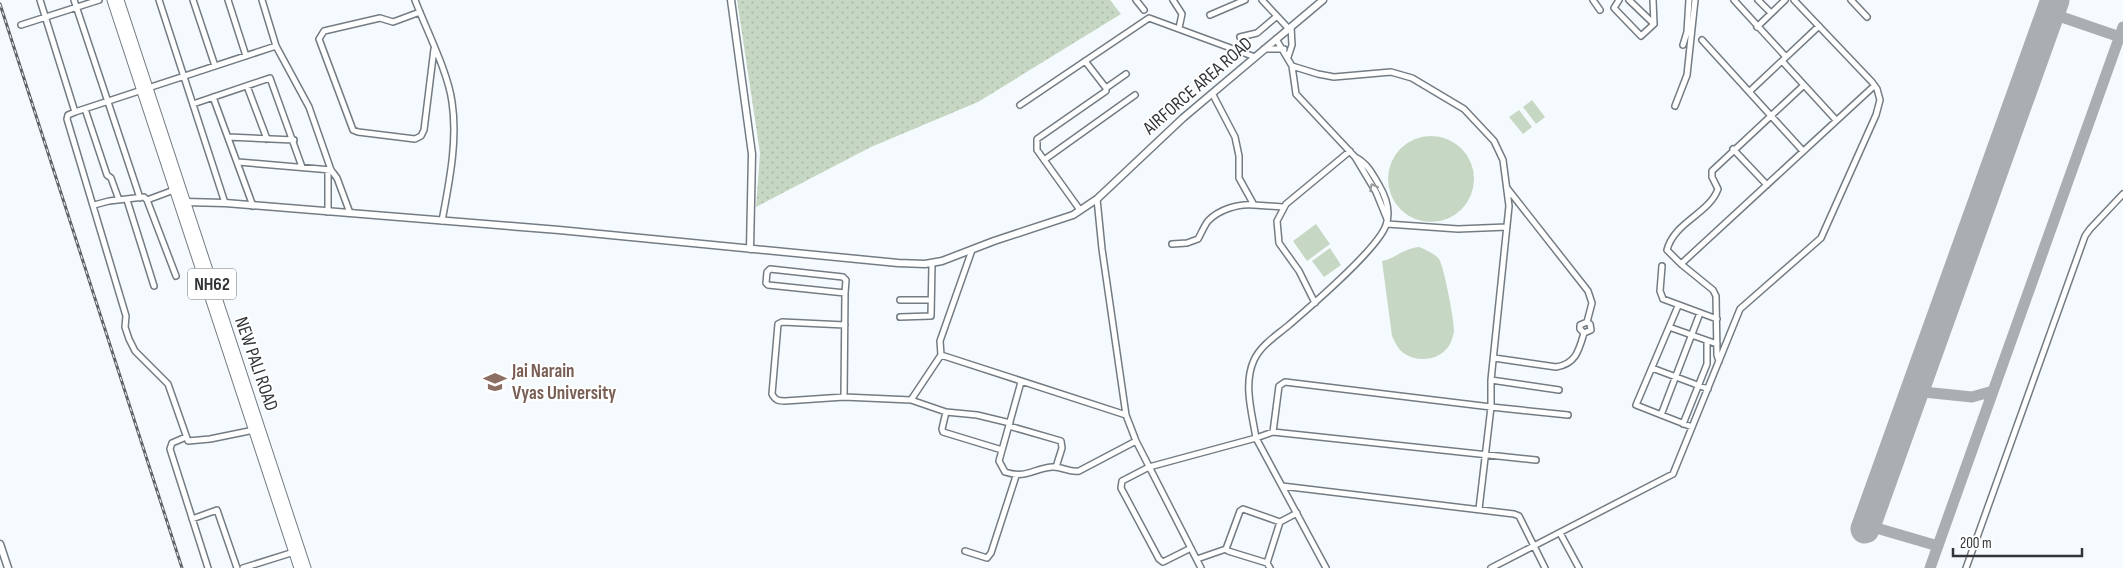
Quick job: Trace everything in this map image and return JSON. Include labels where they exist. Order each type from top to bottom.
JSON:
[{"type":"highway","name":"NEW PALI ROAD","points":[[112,0],[185,202],[306,568]]},
{"type":"highway","name":"NEW PALI ROAD","points":[[119,0],[174,190],[299,568]]},
{"type":"street","points":[[40,0],[75,112]]},
{"type":"street","points":[[74,0],[140,198]]},
{"type":"street","points":[[22,25],[98,0]]},
{"type":"street","points":[[159,0],[225,203]]},
{"type":"street","points":[[193,0],[215,66]]},
{"type":"street","points":[[228,0],[246,56]]},
{"type":"street","points":[[262,0],[276,46],[309,107],[329,170],[328,212]]},
{"type":"street","points":[[415,0],[449,90],[454,123],[449,183],[442,221]]},
{"type":"street","points":[[732,0],[752,154],[750,249]]},
{"type":"street","points":[[1136,0],[1144,10]]},
{"type":"street","points":[[1173,0],[1182,14],[1179,28]]},
{"type":"street","points":[[1210,15],[1245,0]]},
{"type":"street","points":[[1262,0],[1290,28],[1292,45],[1288,57]]},
{"type":"street","name":"AIRFORCE AREA ROAD","points":[[185,202],[225,203],[442,221],[898,263],[932,264],[950,259],[994,240],[1056,222],[1073,215],[1097,199],[1170,130],[1323,0]]},
{"type":"street","points":[[1593,0],[1600,10]]},
{"type":"street","points":[[1619,0],[1614,8],[1639,36],[1654,24],[1652,0]]},
{"type":"street","points":[[1629,0],[1654,24]]},
{"type":"street","points":[[1683,45],[1687,32],[1689,0]]},
{"type":"street","points":[[1675,106],[1687,75],[1695,0]]},
{"type":"street","points":[[1734,0],[1757,27],[1786,56]]},
{"type":"street","points":[[1758,0],[1771,14]]},
{"type":"street","points":[[1757,27],[1785,0]]},
{"type":"street","points":[[1491,568],[1673,474],[1740,309],[1821,238],[1876,115],[1880,100],[1874,86],[1794,0]]},
{"type":"street","points":[[1851,0],[1867,17]]},
{"type":"street","points":[[420,12],[392,22],[380,18],[321,34],[320,39],[353,130],[415,139],[421,136],[424,130],[434,49]]},
{"type":"street","points":[[1240,37],[1257,33],[1278,16]]},
{"type":"street","points":[[1020,105],[1148,18],[1255,57]]},
{"type":"street","points":[[1750,91],[1818,26]]},
{"type":"street","points":[[1276,39],[1284,49],[1292,66],[1294,90],[1300,101],[1355,157],[1368,166],[1381,189],[1388,207],[1387,222],[1374,244],[1315,302],[1267,344],[1255,359],[1249,383],[1249,400],[1256,438],[1326,568]]},
{"type":"street","points":[[1702,40],[1804,151]]},
{"type":"street","points":[[254,430],[193,442],[188,441],[168,384],[134,351],[129,340],[125,327],[126,316],[67,119],[68,115],[75,112],[276,46]]},
{"type":"street","points":[[1264,50],[1284,49]]},
{"type":"street","points":[[1085,61],[1106,88]]},
{"type":"street","points":[[1782,61],[1836,120]]},
{"type":"street","points":[[1292,66],[1334,77],[1391,72],[1412,78],[1464,109],[1494,140],[1503,160],[1509,206],[1491,407],[1479,509]]},
{"type":"street","points":[[1080,210],[1037,150],[1037,139],[1104,94],[1106,88],[1126,74]]},
{"type":"street","points":[[193,104],[267,79],[272,81],[302,166]]},
{"type":"street","points":[[1719,361],[1717,355],[1716,296],[1713,290],[1667,250],[1668,245],[1683,225],[1715,196],[1718,189],[1712,177],[1712,171],[1733,149],[1804,85]]},
{"type":"street","points":[[247,86],[267,139]]},
{"type":"street","points":[[1681,264],[1874,86]]},
{"type":"street","points":[[1212,94],[1235,137],[1239,156],[1238,178],[1254,205]]},
{"type":"street","points":[[1044,160],[1135,95]]},
{"type":"street","points":[[213,97],[253,206]]},
{"type":"street","points":[[85,109],[107,175],[111,178],[119,200]]},
{"type":"street","points":[[228,137],[294,140]]},
{"type":"street","points":[[1733,149],[1767,185]]},
{"type":"street","points":[[1315,302],[1300,271],[1279,243],[1277,221],[1283,207],[1350,151]]},
{"type":"street","points":[[238,162],[302,166],[329,170],[337,178],[350,214]]},
{"type":"street","points":[[1494,358],[1556,367],[1563,366],[1575,359],[1584,333],[1591,330],[1590,324],[1587,322],[1592,303],[1588,291],[1506,187]]},
{"type":"street","points":[[147,200],[174,190]]},
{"type":"street","points":[[1966,568],[2085,236],[2123,194]]},
{"type":"street","points":[[94,205],[144,197],[147,200],[176,276]]},
{"type":"street","points":[[1097,199],[1102,249],[1126,416],[1136,442],[1201,568]]},
{"type":"street","points":[[126,200],[154,286]]},
{"type":"street","points":[[1172,244],[1187,243],[1198,239],[1207,222],[1221,211],[1248,204],[1283,207]]},
{"type":"street","points":[[1387,222],[1458,229],[1507,227]]},
{"type":"street","points":[[911,400],[941,355],[940,341],[972,250]]},
{"type":"street","points":[[900,317],[929,317],[932,314],[932,264]]},
{"type":"street","points":[[1662,266],[1661,295],[1663,299],[1717,319]]},
{"type":"street","points":[[844,397],[846,280],[843,277],[770,269],[768,272],[766,283],[768,285],[845,292]]},
{"type":"street","points":[[900,300],[931,300]]},
{"type":"street","points":[[1678,306],[1636,405],[1692,427]]},
{"type":"street","points":[[1660,415],[1700,313]]},
{"type":"street","points":[[845,325],[782,322],[778,324],[772,394],[777,401],[844,397],[911,400],[946,412],[977,415],[1061,441],[1062,448],[1056,467]]},
{"type":"street","points":[[1670,327],[1717,344]]},
{"type":"street","points":[[1683,424],[1707,364],[1708,341]]},
{"type":"street","points":[[941,355],[1126,416]]},
{"type":"street","points":[[1652,368],[1708,389]]},
{"type":"street","points":[[1492,380],[1559,390]]},
{"type":"street","points":[[1021,382],[999,461],[1005,472],[1016,476],[1056,467],[1075,472],[1136,442]]},
{"type":"street","points":[[1273,432],[1279,386],[1286,382],[1568,415]]},
{"type":"street","points":[[946,412],[943,432],[1002,450]]},
{"type":"street","points":[[1191,548],[1163,562],[1158,559],[1121,488],[1122,481],[1149,467],[1273,432],[1536,460]]},
{"type":"street","points":[[186,437],[172,442],[170,449],[208,568]]},
{"type":"street","points":[[965,551],[987,558],[992,553],[1016,476]]},
{"type":"street","points":[[1282,486],[1517,515],[1545,568]]},
{"type":"street","points":[[1226,550],[1240,511],[1244,509],[1280,522]]},
{"type":"street","points":[[192,519],[217,510],[237,568]]},
{"type":"street","points":[[1197,559],[1226,550],[1268,566],[1280,522],[1297,513]]},
{"type":"street","points":[[1560,533],[1579,568]]},
{"type":"street","points":[[0,544],[8,568]]},
{"type":"street","points":[[243,568],[294,552]]},
{"type":"green space","points":[[737,0],[1110,0],[1121,14],[978,102],[871,147],[756,207],[760,153]]},
{"type":"green space","points":[[1532,100],[1545,117],[1536,124],[1523,107]]},
{"type":"green space","points":[[1519,110],[1532,127],[1523,134],[1509,117]]},
{"type":"green space","points":[[1431,136],[1455,143],[1467,155],[1474,179],[1467,203],[1455,215],[1431,222],[1407,215],[1395,203],[1388,179],[1395,155],[1407,143]]},
{"type":"green space","points":[[1316,224],[1330,244],[1307,261],[1293,241]]},
{"type":"green space","points":[[1419,247],[1439,259],[1448,293],[1454,330],[1448,348],[1437,356],[1424,359],[1411,357],[1403,352],[1397,346],[1392,336],[1382,261]]},
{"type":"green space","points":[[1330,248],[1341,265],[1324,277],[1312,261]]},
{"type":"taxiway","points":[[2050,13],[2123,38]]},
{"type":"taxiway","points":[[1930,568],[2123,27]]},
{"type":"taxiway","points":[[1914,391],[1972,397],[1993,391]]},
{"type":"taxiway","points":[[1866,525],[1938,546]]},
{"type":"runway","points":[[1865,529],[2055,0]]},
{"type":"railway","points":[[0,4],[182,568]]},
{"type":"place","name":"Jai Narain Vyas University","points":[[495,382]]}]
